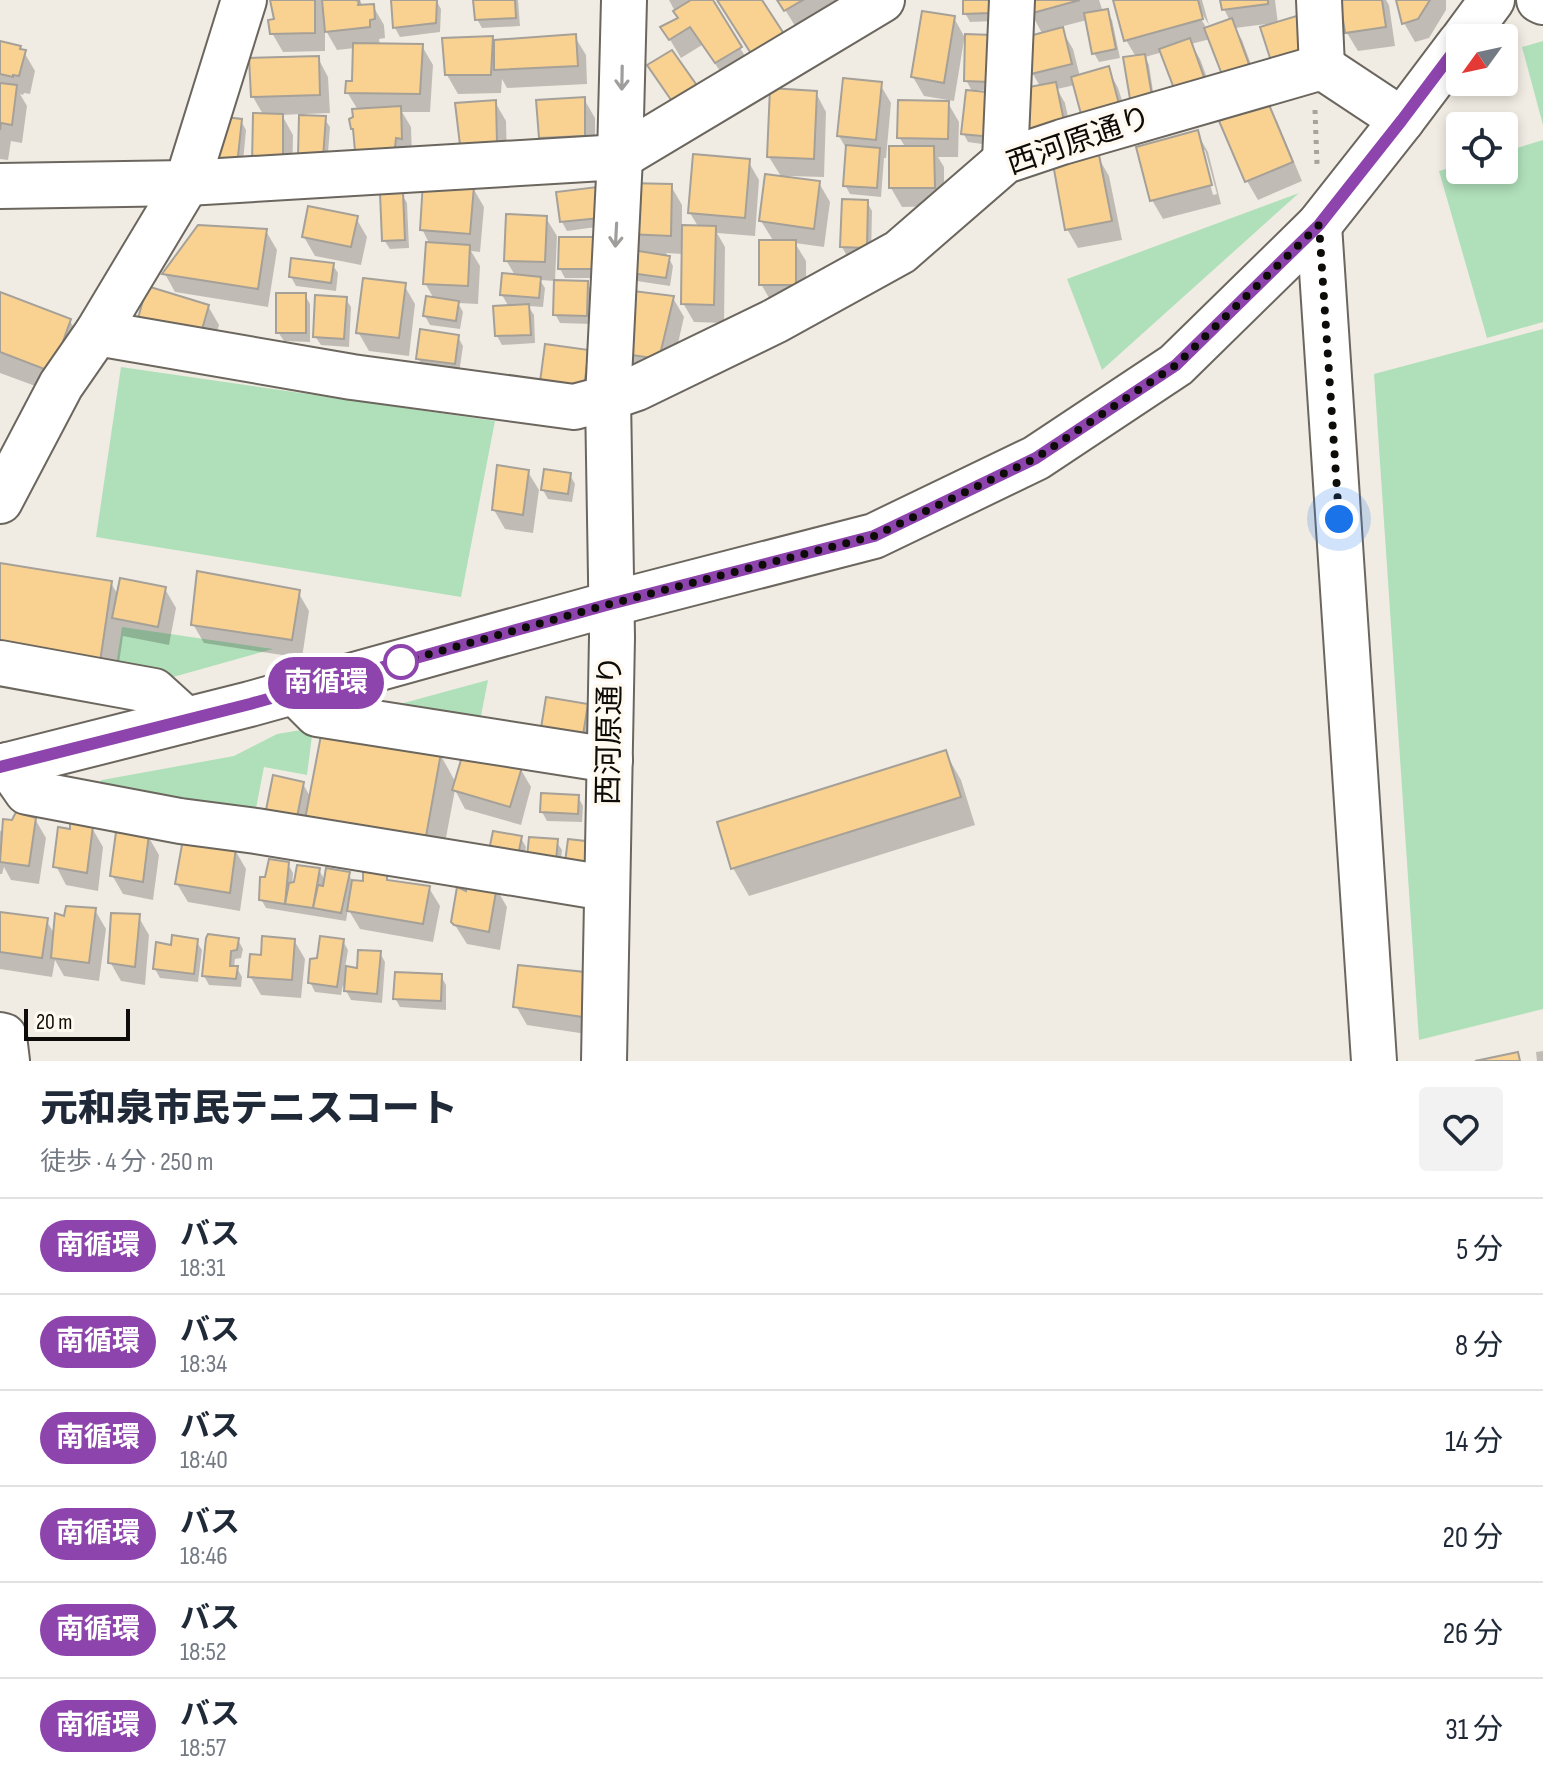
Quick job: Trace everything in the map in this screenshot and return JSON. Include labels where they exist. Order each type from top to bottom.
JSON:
[{"type":"street","points":[[0,501],[61,385],[97,333],[187,183],[244,0]]},
{"type":"street","points":[[608,398],[624,0]]},
{"type":"street","points":[[0,186],[187,183],[620,157],[882,0]]},
{"type":"street","points":[[1005,161],[1012,0]]},
{"type":"street","points":[[1319,0],[1322,67],[1402,120]]},
{"type":"street","points":[[1474,24],[1492,0]]},
{"type":"street","points":[[606,888],[180,821],[27,792],[4,766],[874,536],[1036,458],[1176,365],[1319,225],[1446,62]]},
{"type":"street","name":"西河原通り","points":[[97,333],[352,377],[574,407],[637,388],[775,321],[900,252],[1005,161],[1322,67]]},
{"type":"street","points":[[1319,225],[1374,1061]]},
{"type":"street","name":"西河原通り","points":[[604,1061],[612,637],[608,398]]},
{"type":"street","points":[[0,663],[154,691],[186,720]]},
{"type":"street","points":[[294,691],[317,714],[610,760]]},
{"type":"street","points":[[0,1035],[4,1036],[7,1061]]},
{"type":"path","points":[[1319,225],[1314,85],[1322,67]]},
{"type":"green space","points":[[1543,41],[1543,125],[1522,47]]},
{"type":"green space","points":[[1543,140],[1543,322],[1487,338],[1439,171],[1446,169],[1446,184],[1518,184],[1518,148]]},
{"type":"green space","points":[[1299,193],[1102,370],[1067,279]]},
{"type":"green space","points":[[1543,329],[1543,1009],[1419,1040],[1374,374]]},
{"type":"green space","points":[[121,367],[495,421],[461,597],[96,537]]},
{"type":"green space","points":[[122,627],[273,649],[166,679],[115,672]]},
{"type":"green space","points":[[488,680],[479,726],[378,710]]},
{"type":"green space","points":[[313,728],[307,775],[264,767],[253,824],[92,787],[102,780],[234,756],[277,734]]},
{"type":"building","points":[[270,0],[315,0],[315,33],[270,34],[268,20],[274,19]]},
{"type":"building","points":[[322,0],[355,0],[359,1],[358,5],[374,4],[375,19],[370,20],[370,27],[325,32]]},
{"type":"building","points":[[391,0],[437,0],[436,23],[393,28]]},
{"type":"building","points":[[473,0],[515,0],[516,18],[475,20]]},
{"type":"building","points":[[691,0],[713,0],[742,47],[715,63],[690,27],[669,40],[660,27],[678,18],[673,11]]},
{"type":"building","points":[[717,0],[762,0],[786,37],[754,58]]},
{"type":"building","points":[[777,0],[803,0],[784,11]]},
{"type":"building","points":[[963,0],[989,0],[990,13],[963,14]]},
{"type":"building","points":[[1025,0],[1080,0],[1029,14]]},
{"type":"building","points":[[1113,0],[1198,0],[1203,19],[1124,41]]},
{"type":"building","points":[[1220,0],[1268,0],[1268,4],[1222,10]]},
{"type":"building","points":[[1340,0],[1382,0],[1386,27],[1345,33]]},
{"type":"building","points":[[1396,0],[1430,0],[1418,19],[1402,24]]},
{"type":"building","points":[[1108,9],[1116,49],[1092,54],[1084,13]]},
{"type":"building","points":[[922,11],[955,16],[944,83],[911,77]]},
{"type":"building","points":[[1300,15],[1311,49],[1271,61],[1260,27]]},
{"type":"building","points":[[1232,18],[1250,67],[1223,77],[1204,28]]},
{"type":"building","points":[[1063,27],[1072,64],[1031,74],[1022,38]]},
{"type":"building","points":[[576,34],[578,66],[494,70],[494,40]]},
{"type":"building","points":[[965,34],[992,35],[991,82],[964,81]]},
{"type":"building","points":[[493,36],[491,75],[445,75],[442,38]]},
{"type":"building","points":[[1190,38],[1205,80],[1175,91],[1159,49]]},
{"type":"building","points":[[0,41],[26,50],[19,76],[0,74]]},
{"type":"building","points":[[353,43],[423,44],[420,94],[345,93],[346,81],[352,81]]},
{"type":"building","points":[[672,50],[703,94],[678,110],[647,65]]},
{"type":"building","points":[[1145,54],[1152,96],[1130,99],[1123,57]]},
{"type":"building","points":[[319,56],[320,95],[251,97],[249,58]]},
{"type":"building","points":[[1109,66],[1119,104],[1081,114],[1071,77]]},
{"type":"building","points":[[843,78],[882,82],[876,140],[837,136]]},
{"type":"building","points":[[1056,82],[1065,126],[1017,135],[1008,91]]},
{"type":"building","points":[[0,83],[17,85],[12,125],[1,123],[0,130]]},
{"type":"building","points":[[770,88],[817,91],[814,159],[767,157]]},
{"type":"building","points":[[966,90],[997,93],[992,137],[961,134]]},
{"type":"building","points":[[585,97],[585,136],[539,138],[536,100]]},
{"type":"building","points":[[496,100],[497,143],[460,145],[455,103]]},
{"type":"building","points":[[898,100],[949,101],[948,139],[897,138]]},
{"type":"building","points":[[1267,100],[1293,162],[1245,182],[1219,121]]},
{"type":"building","points":[[401,106],[402,139],[396,138],[395,148],[355,151],[349,119],[353,117],[352,109]]},
{"type":"building","points":[[253,113],[283,114],[283,165],[252,164]]},
{"type":"building","points":[[299,115],[326,116],[323,158],[298,156]]},
{"type":"building","points":[[215,116],[242,119],[237,165],[210,162]]},
{"type":"building","points":[[1198,130],[1212,185],[1150,201],[1136,147]]},
{"type":"building","points":[[846,145],[880,148],[877,188],[843,186]]},
{"type":"building","points":[[889,146],[934,146],[935,188],[889,188]]},
{"type":"building","points":[[693,154],[750,159],[745,218],[688,213]]},
{"type":"building","points":[[1099,155],[1112,221],[1065,230],[1053,164]]},
{"type":"building","points":[[765,174],[820,181],[814,229],[759,221]]},
{"type":"building","points":[[423,182],[474,186],[470,234],[420,230]]},
{"type":"building","points":[[628,183],[672,184],[671,236],[627,234]]},
{"type":"building","points":[[597,187],[600,218],[560,222],[556,192]]},
{"type":"building","points":[[403,192],[405,240],[382,241],[380,193]]},
{"type":"building","points":[[842,199],[868,200],[867,248],[840,247]]},
{"type":"building","points":[[308,206],[358,216],[351,247],[302,237]]},
{"type":"building","points":[[506,214],[547,216],[545,262],[504,261]]},
{"type":"building","points":[[198,225],[267,229],[258,289],[162,274]]},
{"type":"building","points":[[682,225],[716,226],[714,305],[681,304]]},
{"type":"building","points":[[559,237],[602,237],[601,269],[558,269]]},
{"type":"building","points":[[759,240],[796,240],[796,285],[759,285]]},
{"type":"building","points":[[426,242],[470,245],[468,286],[423,284]]},
{"type":"building","points":[[626,249],[670,256],[666,278],[623,272]]},
{"type":"building","points":[[291,258],[334,263],[331,283],[289,277]]},
{"type":"building","points":[[502,273],[541,277],[539,298],[500,295]]},
{"type":"building","points":[[363,278],[406,283],[399,338],[356,333]]},
{"type":"building","points":[[554,280],[588,281],[587,316],[553,315]]},
{"type":"building","points":[[147,286],[209,305],[197,347],[135,329]]},
{"type":"building","points":[[625,290],[674,296],[659,359],[618,353]]},
{"type":"building","points":[[0,292],[71,319],[52,372],[0,352]]},
{"type":"building","points":[[276,293],[306,293],[306,333],[276,333]]},
{"type":"building","points":[[315,295],[347,297],[344,339],[313,337]]},
{"type":"building","points":[[426,296],[459,301],[456,321],[423,316]]},
{"type":"building","points":[[529,304],[531,335],[495,336],[493,306]]},
{"type":"building","points":[[420,329],[459,335],[455,364],[416,359]]},
{"type":"building","points":[[545,344],[589,350],[584,387],[540,382]]},
{"type":"building","points":[[497,465],[529,470],[523,515],[492,510]]},
{"type":"building","points":[[544,469],[571,473],[568,494],[541,490]]},
{"type":"building","points":[[0,563],[112,581],[100,662],[0,647]]},
{"type":"building","points":[[197,571],[300,590],[292,640],[191,625]]},
{"type":"building","points":[[120,578],[166,587],[158,627],[112,618]]},
{"type":"building","points":[[546,697],[588,704],[583,735],[541,728]]},
{"type":"building","points":[[322,730],[441,753],[423,853],[303,830]]},
{"type":"building","points":[[464,750],[522,767],[510,807],[452,790]]},
{"type":"building","points":[[946,750],[961,797],[731,869],[717,822]]},
{"type":"building","points":[[273,775],[304,782],[294,832],[263,825]]},
{"type":"building","points":[[541,793],[579,795],[578,814],[540,812]]},
{"type":"building","points":[[16,812],[36,818],[29,866],[0,862],[3,819],[12,820]]},
{"type":"building","points":[[70,821],[93,826],[87,873],[53,867],[58,827],[70,829]]},
{"type":"building","points":[[124,828],[149,834],[143,882],[110,876],[116,832],[123,833]]},
{"type":"building","points":[[493,831],[522,836],[517,860],[488,855]]},
{"type":"building","points":[[529,837],[558,839],[556,860],[527,857]]},
{"type":"building","points":[[183,839],[236,848],[230,893],[175,884]]},
{"type":"building","points":[[568,839],[594,842],[591,873],[564,870]]},
{"type":"building","points":[[269,859],[289,862],[285,904],[259,900],[260,877],[265,877]]},
{"type":"building","points":[[297,865],[320,868],[313,908],[285,904]]},
{"type":"building","points":[[326,868],[350,872],[341,913],[313,908],[318,885],[323,886]]},
{"type":"building","points":[[363,871],[387,874],[387,880],[430,886],[423,924],[347,911],[352,880],[363,881]]},
{"type":"building","points":[[467,883],[497,886],[489,932],[451,922],[457,887],[466,891]]},
{"type":"building","points":[[66,906],[96,908],[89,963],[51,958],[55,913],[64,916]]},
{"type":"building","points":[[0,912],[48,918],[42,958],[0,952]]},
{"type":"building","points":[[111,913],[140,914],[135,967],[108,963]]},
{"type":"building","points":[[208,934],[239,938],[237,950],[231,951],[230,966],[238,966],[236,979],[202,976]]},
{"type":"building","points":[[172,935],[198,939],[194,974],[153,969],[156,942],[171,945]]},
{"type":"building","points":[[262,936],[295,939],[292,980],[248,977],[250,954],[261,955]]},
{"type":"building","points":[[320,936],[344,939],[337,987],[308,983],[310,959],[317,958]]},
{"type":"building","points":[[358,950],[381,951],[377,994],[344,991],[346,966],[357,968]]},
{"type":"building","points":[[518,965],[585,972],[583,1017],[513,1007]]},
{"type":"building","points":[[395,972],[442,974],[441,1001],[393,999]]},
{"type":"building","points":[[1518,1052],[1520,1061],[1475,1061]]},
{"type":"bus line","name":"南循環","points":[[0,767],[250,704],[610,604],[874,536],[1036,458],[1176,365],[1319,225],[1446,62]]},
{"type":"route","points":[[401,662],[874,536],[1036,458],[1176,365],[1319,225],[1339,519]]}]
